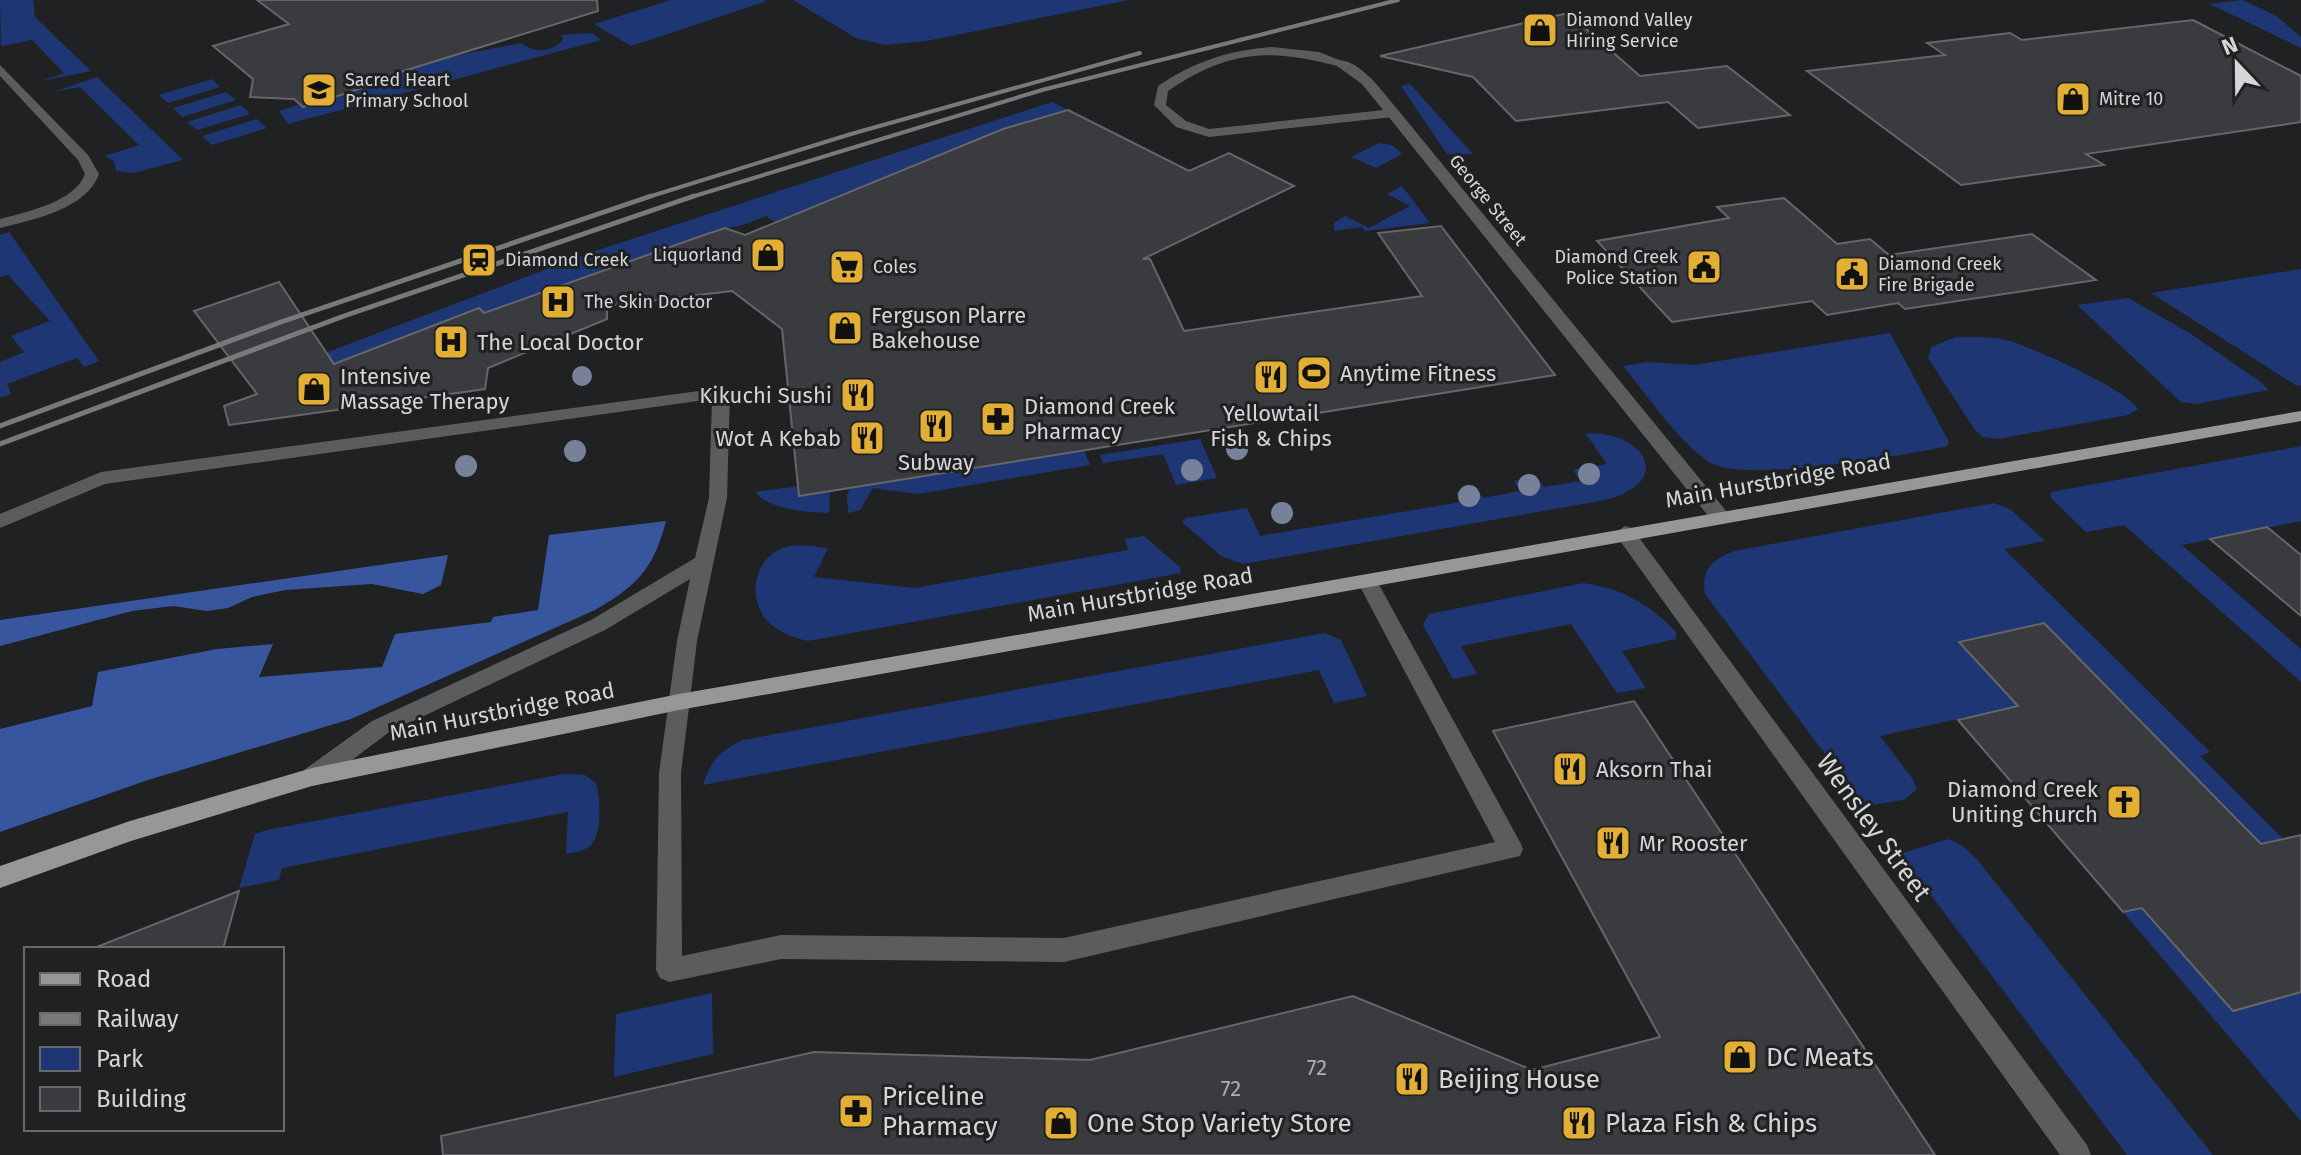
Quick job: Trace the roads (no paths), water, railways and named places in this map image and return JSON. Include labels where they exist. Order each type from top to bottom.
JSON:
[{"type":"main road","name":"Main Hurstbridge Road","points":[[0,877],[130,831],[312,777],[679,702],[2301,416]]},
{"type":"street","name":"George Street","points":[[1393,113],[1209,133],[1194,130],[1170,117],[1162,110],[1159,100],[1162,89],[1178,78],[1246,53],[1290,49],[1323,55],[1341,63],[1366,81],[1393,113],[1720,517]]},
{"type":"street","points":[[0,69],[91,170],[88,185],[77,194],[0,224]]},
{"type":"street","points":[[0,522],[101,478],[721,393],[721,472],[706,561],[687,641],[670,773],[669,970],[781,947],[1064,950],[1511,849],[1367,581]]},
{"type":"street","name":"Wensley Street","points":[[1625,533],[2077,1155]]},
{"type":"street","points":[[312,777],[380,727],[579,635],[649,597],[706,561]]},
{"type":"railway","points":[[690,198],[1042,90],[1398,0]]},
{"type":"railway","points":[[646,198],[851,134],[1140,53]]},
{"type":"railway","points":[[646,198],[651,196]]},
{"type":"railway","points":[[690,198],[694,196]]},
{"type":"railway","points":[[0,426],[281,322],[646,198]]},
{"type":"railway","points":[[0,444],[344,316],[690,198]]},
{"type":"place","name":"Diamond Valley Hiring Service","points":[[1540,30]]},
{"type":"place","name":"Sacred Heart Primary School","points":[[319,90]]},
{"type":"place","name":"Mitre 10","points":[[2073,99]]},
{"type":"place","name":"Liquorland","points":[[768,255]]},
{"type":"place","name":"Diamond Creek","points":[[479,260]]},
{"type":"place","name":"Coles","points":[[847,267]]},
{"type":"place","name":"Diamond Creek Police Station","points":[[1704,267]]},
{"type":"place","name":"Diamond Creek Fire Brigade","points":[[1852,274]]},
{"type":"place","name":"The Skin Doctor","points":[[558,302]]},
{"type":"place","name":"Ferguson Plarre Bakehouse","points":[[845,328]]},
{"type":"place","name":"The Local Doctor","points":[[451,342]]},
{"type":"place","name":"Anytime Fitness","points":[[1314,373]]},
{"type":"place","name":"Yellowtail Fish & Chips","points":[[1271,377]]},
{"type":"place","name":"Intensive Massage Therapy","points":[[314,389]]},
{"type":"place","name":"Kikuchi Sushi","points":[[858,395]]},
{"type":"place","name":"Diamond Creek Pharmacy","points":[[998,419]]},
{"type":"place","name":"Subway","points":[[936,426]]},
{"type":"place","name":"Wot A Kebab","points":[[867,438]]},
{"type":"place","name":"Aksorn Thai","points":[[1570,769]]},
{"type":"place","name":"Diamond Creek Uniting Church","points":[[2124,802]]},
{"type":"place","name":"Mr Rooster","points":[[1613,843]]},
{"type":"place","name":"DC Meats","points":[[1740,1057]]},
{"type":"place","name":"Beijing House","points":[[1412,1079]]},
{"type":"place","name":"Priceline Pharmacy","points":[[856,1111]]},
{"type":"place","name":"One Stop Variety Store","points":[[1061,1123]]},
{"type":"place","name":"Plaza Fish & Chips","points":[[1579,1123]]}]
